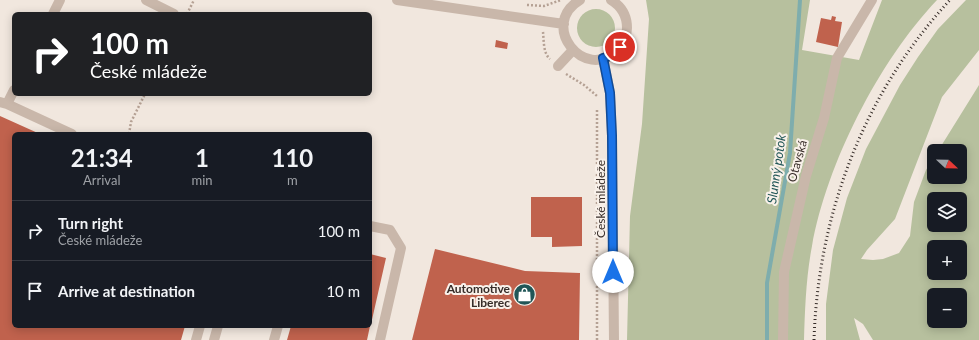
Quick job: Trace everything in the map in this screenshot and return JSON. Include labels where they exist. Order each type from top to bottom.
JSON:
[{"type":"street","points":[[54,12],[60,0]]},
{"type":"street","points":[[146,0],[170,12]]},
{"type":"street","points":[[397,0],[564,24]]},
{"type":"street","points":[[580,0],[572,6],[568,12],[564,24],[565,36],[572,50],[585,58],[597,59],[616,52],[624,41],[626,34],[626,20],[623,13],[619,7],[610,0]]},
{"type":"street","name":"Otavská","points":[[783,340],[784,272],[806,176],[824,118],[837,58],[872,0]]},
{"type":"street","points":[[558,66],[572,50]]},
{"type":"street","name":"České mládeže","points":[[603,58],[610,93],[612,136],[614,340]]},
{"type":"street","points":[[12,92],[3,103],[68,132]]},
{"type":"street","points":[[372,226],[390,230],[401,248],[380,340]]},
{"type":"street","points":[[196,340],[199,328]]},
{"type":"street","points":[[214,340],[217,328]]},
{"type":"street","points":[[274,340],[277,328]]},
{"type":"path","points":[[187,12],[194,0]]},
{"type":"path","points":[[524,5],[544,6],[561,0]]},
{"type":"path","points":[[544,6],[542,21],[544,45],[547,56],[568,76],[584,85],[598,96],[597,340]]},
{"type":"path","points":[[129,132],[131,122],[144,96]]},
{"type":"green space","points":[[646,0],[810,0],[802,50],[859,60],[882,0],[937,0],[895,52],[876,83],[858,115],[830,181],[819,214],[808,269],[804,340],[627,340],[630,216],[642,124],[649,19]]},
{"type":"green space","points":[[966,0],[979,0],[979,50],[942,97],[895,219],[867,250],[861,259],[883,259],[899,253],[910,236],[914,202],[927,168],[927,184],[967,184],[967,144],[942,144],[979,85],[979,340],[873,340],[863,324],[854,318],[860,340],[826,340],[826,304],[833,250],[847,198],[866,149],[900,85],[938,29]]},
{"type":"green space","points":[[592,9],[600,9],[610,14],[614,21],[614,35],[610,42],[600,47],[592,47],[582,42],[580,39],[577,32],[577,24],[582,14],[585,12]]},
{"type":"building","points":[[832,16],[836,17],[835,21],[842,22],[838,47],[816,42],[821,18],[831,20]]},
{"type":"building","points":[[496,40],[508,43],[507,49],[495,47]]},
{"type":"building","points":[[0,116],[36,132],[12,132],[12,328],[184,328],[181,340],[0,340]]},
{"type":"building","points":[[531,197],[582,197],[582,246],[552,247],[552,237],[531,237]]},
{"type":"building","points":[[435,249],[525,271],[580,273],[579,340],[412,340]]},
{"type":"building","points":[[372,254],[386,258],[372,320]]},
{"type":"building","points":[[290,328],[370,328],[367,340],[287,340]]},
{"type":"waterway","name":"Slunný potok","points":[[767,340],[767,283],[790,153],[800,0]]},
{"type":"railway","points":[[814,340],[817,293],[825,247],[836,202],[851,158],[870,115],[893,75],[920,36],[950,0]]},
{"type":"place","name":"Automotive Liberec","points":[[525,295]]},
{"type":"route","points":[[613,272],[612,136],[610,93],[603,58],[610,56],[620,47]]}]
